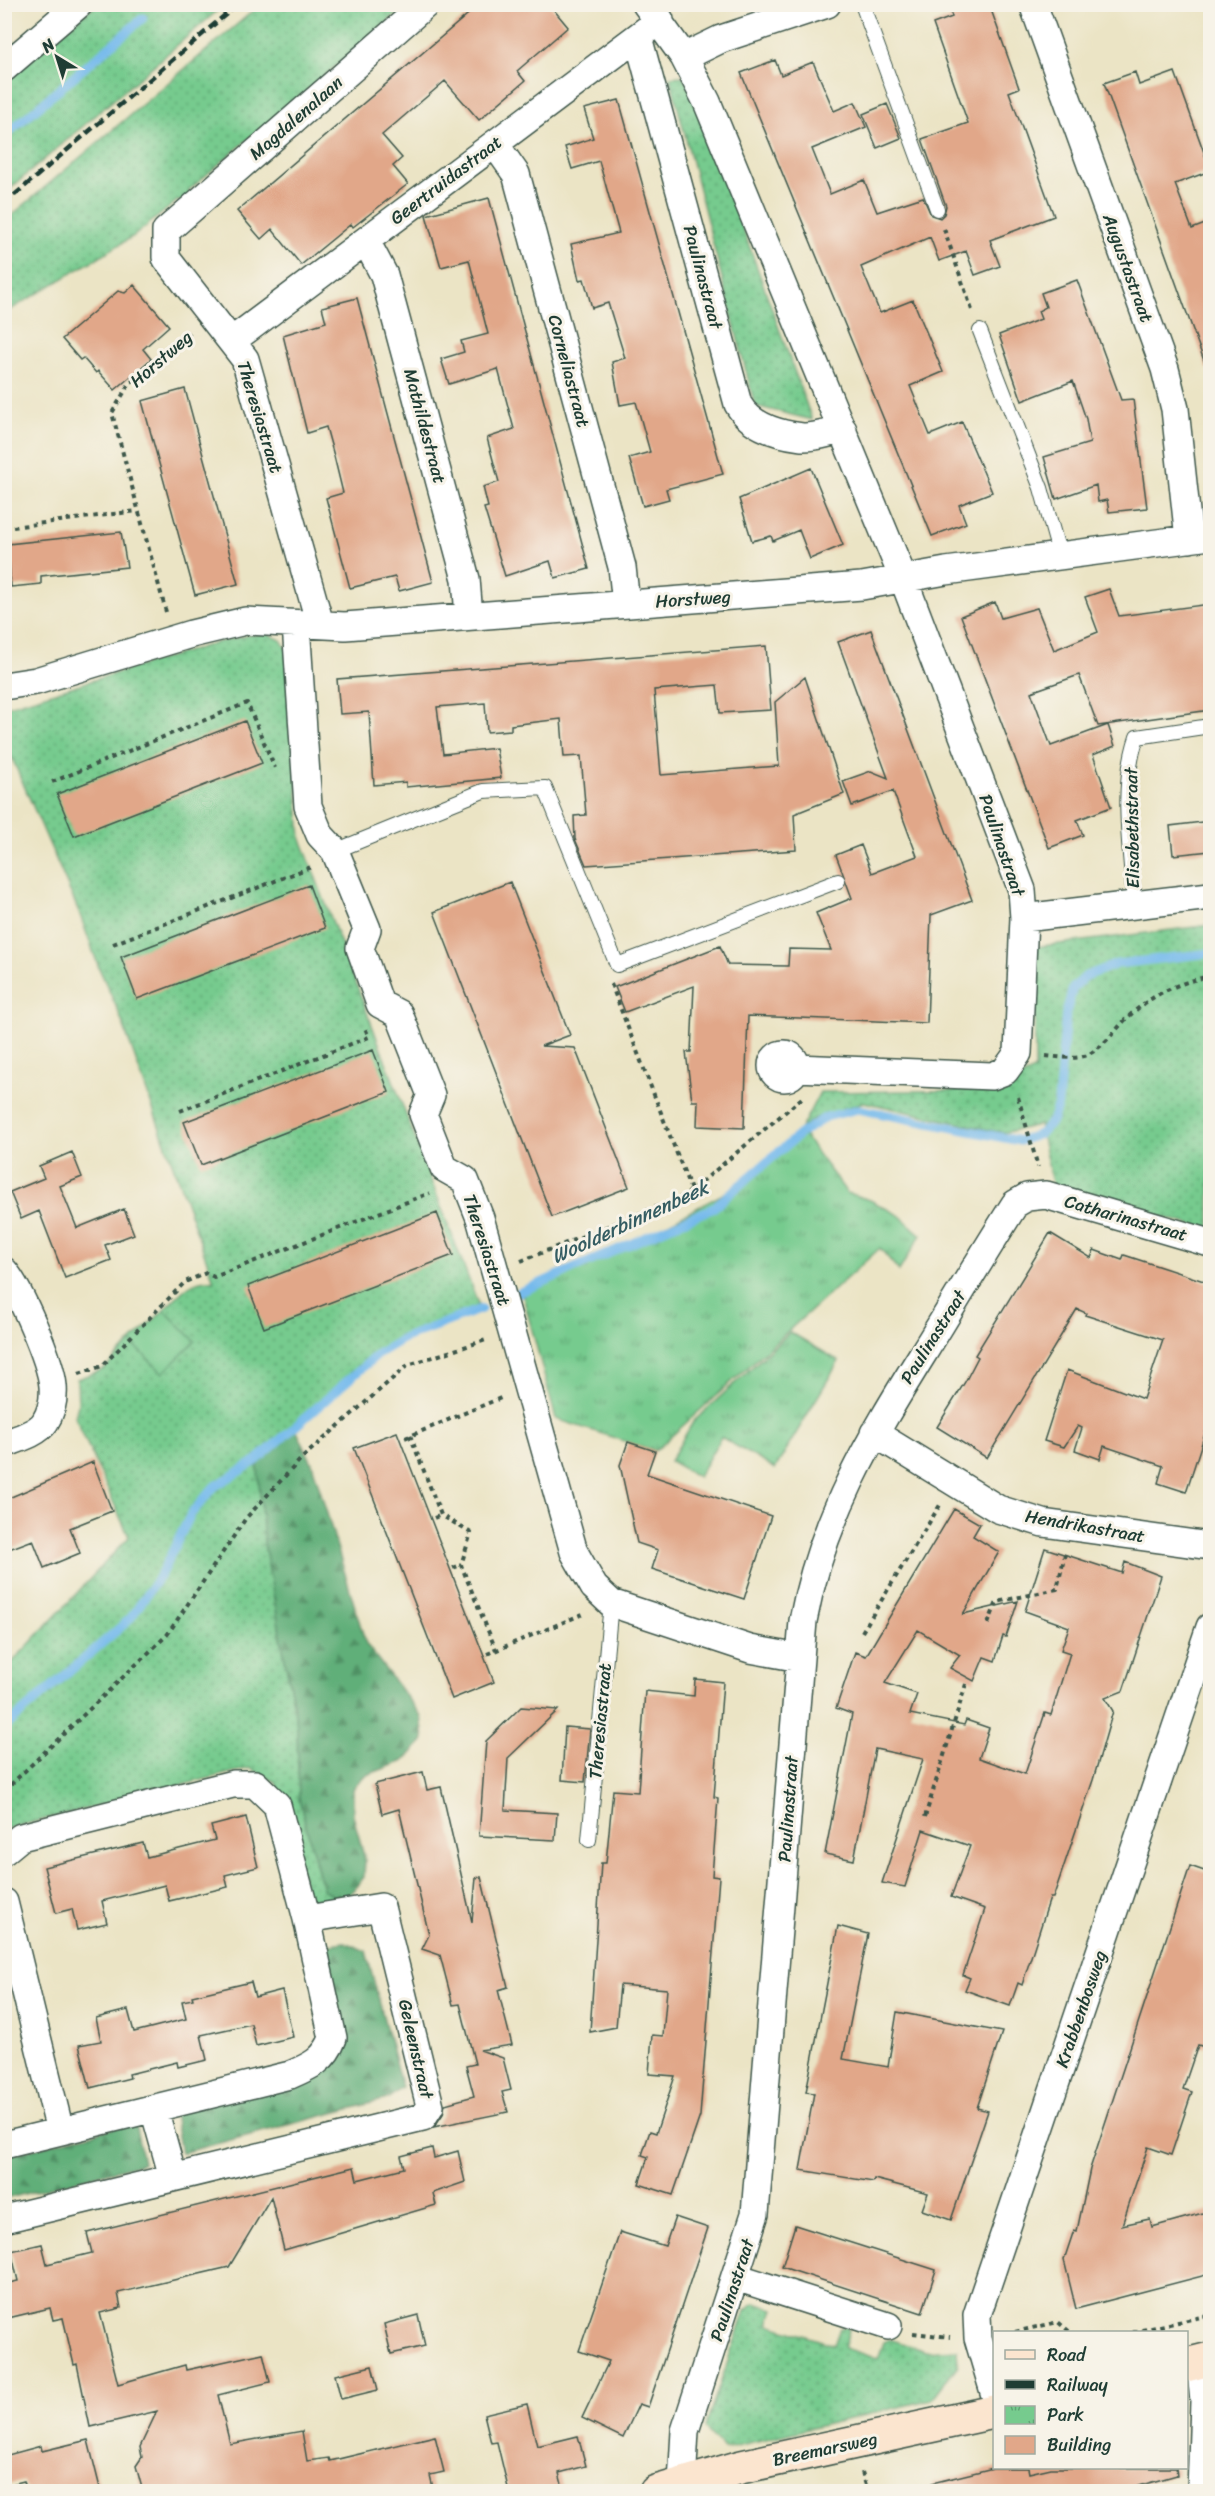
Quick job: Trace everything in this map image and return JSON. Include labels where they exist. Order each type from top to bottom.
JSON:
[{"type":"street","points":[[4,68],[80,4]]},
{"type":"street","name":"Magdalenalaan","points":[[166,231],[426,4]]},
{"type":"street","points":[[684,57],[721,39],[827,4]]},
{"type":"street","name":"Augustastraat","points":[[1033,4],[1165,369],[1200,538]]},
{"type":"street","name":"Paulinastraat","points":[[653,12],[684,57],[708,102],[903,578],[1022,890],[1024,918],[1018,1053],[1005,1071],[992,1076],[796,1068]]},
{"type":"street","name":"Geertruidastraat","points":[[232,340],[638,37],[653,12]]},
{"type":"street","name":"Paulinastraat","points":[[638,37],[738,404],[744,415],[758,425],[803,437],[843,429]]},
{"type":"street","name":"Corneliastraat","points":[[495,144],[516,174],[622,567],[626,604]]},
{"type":"street","name":"Theresiastraat","points":[[166,231],[166,258],[245,359],[308,624],[308,806],[321,835],[326,858],[367,929],[360,948],[380,1004],[399,1014],[431,1095],[423,1114],[444,1168],[465,1180],[480,1218],[574,1552],[594,1587],[611,1603],[750,1649],[800,1658]]},
{"type":"street","name":"Mathildestraat","points":[[366,242],[387,286],[466,579],[469,616]]},
{"type":"street","name":"Horstweg","points":[[4,686],[36,681],[174,639],[245,621],[345,626],[862,586],[903,578],[1200,538]]},
{"type":"street","name":"Elisabethstraat","points":[[1024,918],[1210,896]]},
{"type":"street","name":"Paulinastraat","points":[[669,2488],[685,2431],[750,2237],[758,2191],[803,1621],[811,1576],[846,1487],[874,1433],[1015,1204],[1027,1197],[1041,1195]]},
{"type":"street","name":"Catharinastraat","points":[[1041,1195],[1210,1243]]},
{"type":"street","points":[[4,1271],[19,1292],[53,1384],[52,1405],[44,1424],[27,1436],[4,1444]]},
{"type":"street","name":"Hendrikastraat","points":[[874,1433],[998,1509],[1043,1523],[1210,1546]]},
{"type":"street","name":"Krabbenbosweg","points":[[993,2389],[978,2338],[977,2315],[1210,1627]]},
{"type":"street","points":[[4,1851],[21,1837],[233,1784],[255,1784],[277,1805],[307,1919],[333,2038],[328,2052],[316,2064],[290,2075],[4,2145]]},
{"type":"street","points":[[4,1902],[60,2131]]},
{"type":"street","name":"Geleenstraat","points":[[4,2219],[423,2117],[430,2106],[381,1907],[307,1919]]},
{"type":"street","points":[[154,2109],[172,2177]]},
{"type":"street","points":[[736,2277],[888,2326]]},
{"type":"street","points":[[1199,2362],[1204,2401],[1201,2492]]},
{"type":"street","name":"Breemarsweg","points":[[669,2488],[741,2467],[993,2412]]},
{"type":"lane","points":[[862,4],[937,209]]},
{"type":"lane","points":[[980,331],[1041,488],[1059,556]]},
{"type":"lane","name":"Elisabethstraat","points":[[1134,905],[1128,824],[1128,766],[1137,737],[1210,726]]},
{"type":"lane","points":[[326,858],[483,791],[545,788],[617,965],[838,881]]},
{"type":"lane","name":"Theresiastraat","points":[[589,1840],[611,1603]]},
{"type":"path","points":[[937,209],[980,331]]},
{"type":"path","name":"Horstweg","points":[[174,639],[137,511],[112,413],[129,384],[212,315]]},
{"type":"path","points":[[13,527],[137,511]]},
{"type":"path","points":[[52,782],[247,703],[280,778]]},
{"type":"path","points":[[113,944],[326,858]]},
{"type":"path","points":[[617,965],[609,980],[691,1190]]},
{"type":"path","points":[[1046,1056],[1086,1056],[1100,1046],[1134,1011],[1159,992],[1186,981],[1210,976]]},
{"type":"path","points":[[180,1111],[369,1037],[359,1012],[380,1004]]},
{"type":"path","points":[[495,1270],[686,1195],[837,1069]]},
{"type":"path","points":[[1022,1110],[1034,1149]]},
{"type":"path","points":[[53,1384],[102,1366],[185,1282],[206,1273],[214,1277],[465,1180]]},
{"type":"path","points":[[4,1791],[167,1635],[246,1518],[302,1458],[408,1365],[513,1332]]},
{"type":"path","points":[[405,1438],[508,1395]]},
{"type":"path","points":[[410,1435],[441,1515],[471,1533],[461,1565],[496,1650]]},
{"type":"path","points":[[862,1632],[954,1483]]},
{"type":"path","points":[[434,1518],[441,1515]]},
{"type":"path","points":[[988,1624],[997,1602],[1057,1589],[1070,1526]]},
{"type":"path","points":[[453,1568],[461,1565]]},
{"type":"path","points":[[487,1654],[611,1603]]},
{"type":"path","points":[[925,1817],[966,1684]]},
{"type":"path","points":[[1138,2331],[1210,2315]]},
{"type":"path","points":[[1019,2331],[1058,2322],[1069,2331]]},
{"type":"path","points":[[888,2326],[929,2337],[978,2338]]},
{"type":"green space","points":[[95,5],[224,5],[5,193],[5,82]]},
{"type":"green space","points":[[260,5],[407,5],[278,115],[275,127],[261,128],[189,190],[188,201],[177,201],[134,236],[5,313],[5,221]]},
{"type":"green space","points":[[683,76],[693,90],[812,420],[755,406],[670,77]]},
{"type":"green space","points":[[268,634],[281,640],[287,650],[301,839],[479,1306],[398,1339],[294,1425],[264,1543],[297,1725],[299,1799],[323,1889],[335,1897],[347,1898],[311,1909],[276,1782],[250,1768],[5,1829],[5,1670],[129,1537],[75,1417],[78,1405],[77,1379],[104,1369],[131,1342],[163,1372],[194,1341],[164,1310],[192,1284],[206,1280],[214,1281],[119,1013],[99,968],[79,912],[5,742],[5,707],[219,642],[250,635]]},
{"type":"green space","points":[[1210,925],[1210,1230],[1053,1187],[1039,1125],[1003,1133],[864,1102],[813,1119],[800,1130],[820,1092],[1002,1090],[1035,1069],[1035,947]]},
{"type":"green space","points":[[800,1130],[847,1193],[870,1200],[899,1215],[921,1235],[899,1271],[880,1248],[655,1451],[556,1419],[522,1293],[639,1239],[725,1193]]},
{"type":"green space","points":[[164,1310],[195,1341],[163,1373],[131,1342]]},
{"type":"green space","points":[[790,1332],[839,1361],[775,1469],[721,1437],[698,1477],[670,1461],[693,1422]]},
{"type":"green space","points":[[294,1425],[312,1463],[366,1644],[421,1716],[424,1740],[404,1761],[364,1776],[353,1789],[353,1815],[365,1860],[364,1877],[347,1898],[335,1897],[323,1889],[299,1799],[297,1725],[264,1543],[257,1459]]},
{"type":"green space","points":[[344,1942],[366,1951],[402,2088],[387,2099],[181,2153],[174,2114],[331,2065],[320,1946]]},
{"type":"green space","points":[[135,2123],[143,2163],[5,2199],[4,2156]]},
{"type":"green space","points":[[755,2303],[774,2309],[769,2324],[834,2345],[840,2328],[847,2327],[849,2330],[844,2348],[878,2359],[884,2342],[890,2339],[925,2351],[957,2349],[958,2365],[932,2399],[724,2449],[705,2428],[745,2311]]},
{"type":"building","points":[[480,4],[549,4],[568,27],[517,71],[525,81],[479,120],[445,81],[382,135],[402,158],[393,166],[408,184],[353,227],[351,224],[301,265],[272,229],[261,239],[237,211]]},
{"type":"building","points":[[948,4],[989,4],[1019,88],[1009,92],[1054,216],[990,240],[1000,266],[975,275],[966,251],[939,261],[930,237],[861,267],[880,313],[913,300],[943,372],[910,386],[930,435],[962,422],[992,492],[959,505],[966,523],[932,536],[741,73],[775,60],[781,75],[813,62],[834,111],[855,102],[866,127],[812,149],[830,194],[864,180],[877,212],[923,197],[931,215],[940,218],[946,206],[922,139],[968,123],[933,24],[952,17]]},
{"type":"building","points":[[1135,72],[1139,85],[1175,72],[1210,169],[1210,171],[1175,184],[1192,229],[1210,222],[1210,369],[1207,369],[1104,83]]},
{"type":"building","points":[[619,100],[723,474],[666,489],[669,499],[643,506],[629,458],[650,452],[636,402],[620,405],[612,362],[625,358],[608,303],[592,308],[584,279],[579,280],[571,244],[619,233],[599,161],[572,169],[565,147],[593,138],[584,109]]},
{"type":"building","points":[[887,104],[901,138],[877,148],[863,114]]},
{"type":"building","points":[[489,198],[589,569],[555,578],[550,561],[505,576],[484,508],[488,507],[483,487],[499,482],[487,438],[514,429],[498,369],[449,384],[441,359],[464,352],[461,341],[488,334],[469,260],[441,267],[426,215]]},
{"type":"building","points":[[1077,280],[1121,400],[1133,399],[1147,508],[1109,512],[1107,500],[1098,502],[1096,485],[1056,499],[1044,457],[1090,443],[1086,419],[1073,381],[1022,401],[999,335],[1041,319],[1038,311],[1046,307],[1041,293]]},
{"type":"building","points":[[134,285],[169,326],[143,349],[151,359],[115,390],[83,358],[80,360],[62,339],[118,291],[125,293]]},
{"type":"building","points":[[357,298],[433,582],[399,591],[395,577],[350,588],[326,498],[343,493],[334,456],[326,427],[307,433],[283,335],[326,322],[322,307]]},
{"type":"building","points":[[185,389],[238,584],[195,595],[142,401]]},
{"type":"building","points":[[811,468],[843,545],[810,559],[799,530],[773,541],[771,536],[752,541],[739,499]]},
{"type":"building","points":[[121,532],[127,567],[41,576],[41,584],[11,587],[8,544]]},
{"type":"building","points":[[1109,589],[1119,616],[1210,604],[1210,710],[1098,726],[1079,675],[1031,692],[1051,746],[1108,725],[1115,746],[1093,755],[1111,807],[1077,820],[1083,835],[1049,848],[961,616],[995,602],[1001,618],[1037,608],[1054,650],[1098,632],[1085,597]]},
{"type":"building","points":[[871,630],[972,900],[931,915],[927,1023],[748,1016],[744,1128],[697,1126],[698,1101],[692,1101],[686,1052],[691,1052],[694,986],[625,1012],[615,987],[720,946],[728,965],[788,966],[789,949],[831,950],[816,913],[852,898],[836,855],[861,845],[872,873],[917,856],[893,791],[852,806],[843,781],[871,771],[888,778],[838,642]]},
{"type":"building","points":[[766,646],[771,710],[720,713],[717,685],[654,690],[661,775],[779,766],[775,702],[805,677],[844,794],[794,814],[796,850],[586,865],[575,839],[574,816],[586,815],[581,756],[564,757],[561,719],[511,725],[511,730],[487,732],[485,703],[437,707],[443,754],[496,748],[501,778],[406,787],[406,782],[374,785],[369,712],[340,714],[337,679]]},
{"type":"building","points":[[245,721],[262,763],[74,836],[57,794]]},
{"type":"building","points":[[1210,821],[1210,851],[1173,855],[1170,826]]},
{"type":"building","points":[[510,882],[570,1035],[541,1046],[575,1048],[629,1187],[552,1217],[434,912]]},
{"type":"building","points":[[309,885],[325,928],[137,999],[121,957]]},
{"type":"building","points":[[373,1050],[389,1092],[201,1165],[184,1122]]},
{"type":"building","points":[[72,1152],[82,1177],[60,1186],[77,1228],[124,1209],[134,1234],[105,1245],[111,1260],[65,1278],[39,1211],[21,1219],[10,1192],[44,1178],[39,1166]]},
{"type":"building","points":[[437,1213],[453,1255],[264,1328],[248,1286]]},
{"type":"building","points":[[1050,1233],[1091,1258],[1094,1250],[1122,1260],[1124,1255],[1210,1283],[1210,1418],[1186,1492],[1158,1483],[1163,1466],[1104,1446],[1100,1459],[1075,1450],[1082,1428],[1078,1426],[1064,1447],[1044,1441],[1067,1370],[1143,1399],[1163,1340],[1085,1315],[1086,1313],[1077,1309],[987,1458],[937,1427],[965,1382],[978,1357],[975,1355]]},
{"type":"building","points":[[397,1432],[494,1682],[452,1699],[354,1448]]},
{"type":"building","points":[[628,1442],[655,1451],[647,1474],[771,1516],[744,1599],[652,1569],[658,1550],[637,1543],[620,1465]]},
{"type":"building","points":[[93,1462],[112,1511],[70,1528],[80,1553],[44,1568],[33,1540],[4,1551],[4,1500]]},
{"type":"building","points":[[954,1509],[980,1524],[973,1536],[999,1552],[963,1614],[1018,1601],[1006,1637],[1003,1636],[995,1661],[984,1657],[974,1681],[950,1668],[960,1655],[918,1630],[885,1683],[917,1694],[910,1714],[964,1725],[966,1720],[989,1728],[979,1758],[1025,1774],[1045,1713],[1051,1715],[1070,1653],[1061,1650],[1069,1627],[1025,1611],[1045,1548],[1122,1573],[1125,1562],[1161,1576],[1123,1691],[1105,1698],[1113,1711],[1093,1780],[1053,1898],[1050,1898],[1022,1985],[1018,1983],[1010,2006],[965,1990],[970,1978],[963,1975],[985,1909],[951,1897],[970,1846],[923,1830],[905,1887],[882,1883],[923,1759],[875,1749],[854,1860],[825,1854],[852,1714],[836,1708],[855,1652],[866,1656]]},
{"type":"building","points":[[695,1679],[723,1682],[714,1797],[718,1798],[712,1876],[719,1877],[700,2116],[673,2195],[639,2184],[648,2157],[642,2155],[650,2131],[656,2133],[675,2076],[649,2074],[652,2035],[663,2036],[667,1989],[620,1985],[616,2027],[590,2032],[601,1863],[606,1863],[613,1790],[638,1792],[645,1691],[694,1696]]},
{"type":"building","points":[[521,1707],[558,1710],[508,1758],[505,1810],[557,1813],[555,1840],[479,1836],[486,1741]]},
{"type":"building","points":[[565,1727],[590,1729],[585,1782],[562,1780]]},
{"type":"building","points":[[423,1772],[427,1790],[441,1787],[472,1922],[476,1878],[481,1877],[508,1987],[498,1990],[512,2045],[480,2050],[503,2058],[511,2090],[502,2092],[508,2112],[434,2127],[443,2114],[445,2104],[474,2096],[466,2066],[475,2064],[460,2004],[453,2005],[440,1955],[422,1949],[429,1935],[399,1809],[382,1814],[375,1784]]},
{"type":"building","points":[[246,1817],[258,1867],[225,1875],[228,1887],[169,1901],[165,1885],[102,1901],[107,1923],[77,1930],[72,1909],[56,1913],[44,1867],[143,1843],[147,1857],[215,1840],[211,1826]]},
{"type":"building","points":[[1190,1866],[1210,1873],[1210,2028],[1205,2047],[1198,2045],[1183,2089],[1192,2092],[1171,2155],[1148,2147],[1122,2225],[1150,2219],[1152,2227],[1210,2211],[1210,2274],[1076,2309],[1064,2260],[1074,2230],[1077,2231],[1090,2169]]},
{"type":"building","points":[[838,1926],[868,1934],[843,2059],[888,2067],[897,2012],[1002,2032],[977,2108],[988,2111],[951,2220],[922,2210],[928,2193],[874,2179],[873,2182],[800,2170],[814,2093],[806,2092]]},
{"type":"building","points":[[251,1982],[255,1997],[282,1990],[293,2037],[256,2046],[251,2024],[201,2035],[207,2060],[178,2067],[177,2062],[129,2074],[130,2078],[90,2088],[79,2045],[101,2041],[96,2018],[128,2010],[134,2032],[186,2019],[182,2001],[193,1999],[192,1996]]},
{"type":"building","points":[[432,2148],[434,2158],[458,2151],[465,2182],[433,2193],[436,2205],[284,2250],[271,2197],[229,2267],[118,2293],[121,2308],[100,2313],[118,2384],[185,2365],[186,2370],[263,2353],[270,2382],[218,2395],[230,2444],[302,2431],[307,2461],[329,2458],[330,2461],[435,2436],[444,2472],[430,2475],[434,2492],[143,2492],[136,2466],[142,2457],[140,2447],[157,2411],[90,2427],[77,2364],[74,2365],[63,2318],[53,2320],[50,2308],[4,2319],[4,2284],[18,2281],[11,2251],[42,2244],[47,2264],[92,2253],[87,2233],[354,2167],[357,2180],[404,2168],[401,2156]]},
{"type":"building","points":[[675,2217],[708,2228],[648,2407],[639,2404],[623,2438],[582,2418],[609,2361],[579,2351],[620,2232],[665,2246]]},
{"type":"building","points":[[795,2225],[936,2270],[922,2313],[782,2267]]},
{"type":"building","points":[[418,2315],[425,2346],[391,2354],[384,2324]]},
{"type":"building","points":[[372,2366],[378,2390],[341,2399],[335,2375]]},
{"type":"building","points":[[527,2404],[537,2446],[578,2436],[586,2466],[559,2473],[564,2492],[509,2492],[497,2442],[491,2443],[484,2414]]},
{"type":"building","points":[[88,2440],[100,2488],[84,2492],[27,2492],[24,2481],[4,2486],[4,2456],[41,2446],[42,2451]]},
{"type":"building","points":[[993,2468],[1028,2469],[1029,2473],[1047,2469],[1176,2469],[1177,2475],[1117,2492],[933,2492],[932,2483]]},
{"type":"waterway","points":[[4,136],[143,18]]},
{"type":"waterway","name":"Woolderbinnenbeek","points":[[518,1293],[713,1208],[800,1134],[826,1117],[858,1109],[1020,1141],[1040,1134],[1052,1121],[1058,1104],[1066,1013],[1073,988],[1086,976],[1117,964],[1210,953]]},
{"type":"waterway","name":"Woolderbinnenbeek","points":[[4,1728],[130,1619],[162,1572],[191,1514],[214,1487],[256,1461],[379,1353],[404,1338],[481,1309]]},
{"type":"railway","points":[[4,204],[238,4]]}]
